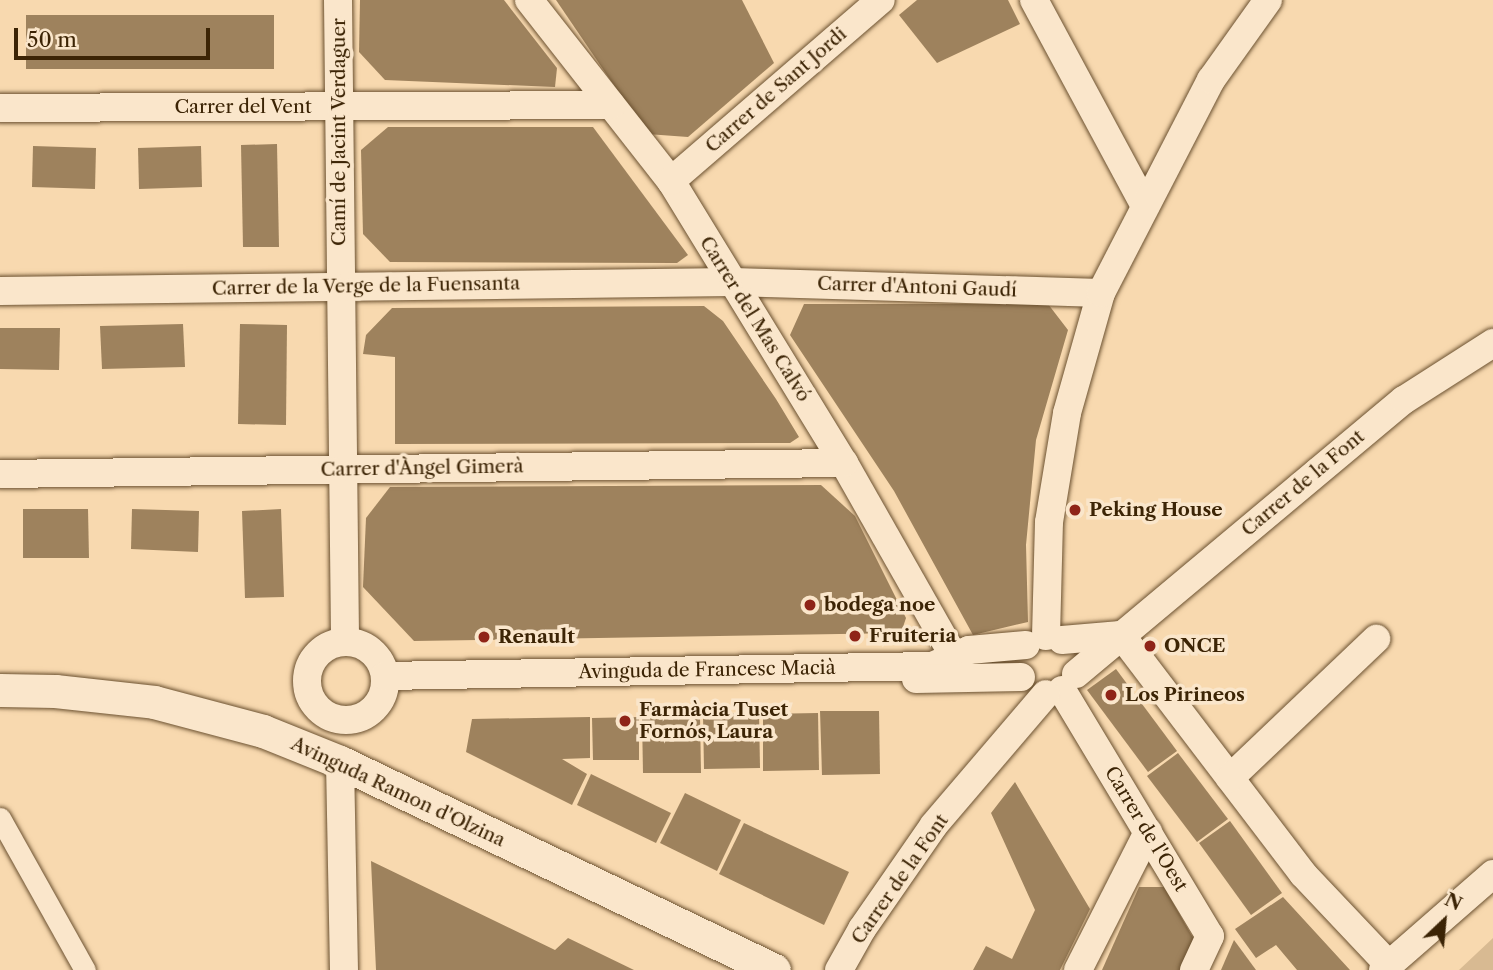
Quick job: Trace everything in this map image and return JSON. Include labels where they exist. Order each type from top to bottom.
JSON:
[{"type":"street","name":"Camí de Jacint Verdaguer","points":[[338,0],[341,470],[345,642]]},
{"type":"street","name":"Carrer del Mas Calvó","points":[[529,0],[671,181],[844,463],[954,657]]},
{"type":"street","name":"Carrer de Sant Jordi","points":[[671,181],[881,0]]},
{"type":"street","points":[[1034,0],[1145,206]]},
{"type":"street","points":[[1045,640],[1049,522],[1067,413],[1101,293],[1211,80],[1268,0]]},
{"type":"street","name":"Carrer del Vent","points":[[0,108],[611,105]]},
{"type":"street","name":"Carrer de la Verge de la Fuensanta","points":[[0,291],[733,282]]},
{"type":"street","name":"Carrer d'Antoni Gaudí","points":[[733,282],[1101,293]]},
{"type":"street","name":"Carrer de la Font","points":[[839,970],[934,825],[1061,686],[1404,400],[1493,343]]},
{"type":"street","name":"Carrer d'Àngel Gimerà","points":[[0,474],[844,463]]},
{"type":"street","points":[[1045,640],[1075,654],[1061,686],[1031,689],[1021,677],[1019,661],[1045,640],[1121,635],[1303,874],[1386,968],[1493,874]]},
{"type":"street","points":[[1230,778],[1376,639]]},
{"type":"street","name":"Avinguda de Francesc Macià","points":[[385,682],[932,666],[969,650],[1045,640]]},
{"type":"street","points":[[345,642],[356,643],[376,655],[385,682],[380,701],[361,717],[335,719],[315,705],[306,682],[308,670],[322,650],[345,642]]},
{"type":"street","name":"Avinguda de Francesc Macià","points":[[385,682],[1021,677]]},
{"type":"street","name":"Carrer de l'Oest","points":[[1061,686],[1210,936],[1194,970]]},
{"type":"street","name":"Avinguda Ramon d'Olzina","points":[[0,690],[55,691],[154,702],[263,731],[328,757],[774,970]]},
{"type":"street","points":[[335,719],[328,757],[344,970]]},
{"type":"street","points":[[0,818],[85,970]]},
{"type":"street","points":[[1078,970],[1147,832]]},
{"type":"shaded area","points":[[1493,938],[1493,970],[1459,970]]},
{"type":"building","points":[[360,0],[504,0],[557,68],[555,87],[385,80],[359,52]]},
{"type":"building","points":[[556,0],[742,0],[774,63],[688,137],[647,134]]},
{"type":"building","points":[[917,0],[1008,0],[1020,24],[937,63],[899,15]]},
{"type":"building","points":[[26,15],[274,15],[274,69],[26,69]]},
{"type":"building","points":[[388,127],[593,127],[688,255],[677,263],[390,262],[363,234],[361,150]]},
{"type":"building","points":[[277,144],[279,247],[243,247],[241,145]]},
{"type":"building","points":[[33,146],[96,148],[95,189],[32,187]]},
{"type":"building","points":[[201,146],[202,187],[139,189],[138,148]]},
{"type":"building","points":[[804,304],[1048,304],[1068,330],[1036,440],[1026,545],[1028,622],[973,635],[894,491],[790,335]]},
{"type":"building","points":[[704,306],[723,321],[799,437],[790,443],[395,444],[395,357],[363,354],[366,335],[392,308]]},
{"type":"building","points":[[183,324],[185,367],[102,369],[100,326]]},
{"type":"building","points":[[240,324],[287,325],[286,425],[238,424]]},
{"type":"building","points":[[0,328],[60,328],[59,370],[0,369]]},
{"type":"building","points":[[821,485],[855,516],[906,618],[901,633],[414,641],[363,587],[366,518],[390,487]]},
{"type":"building","points":[[23,509],[88,509],[89,558],[23,558]]},
{"type":"building","points":[[132,509],[199,511],[198,552],[131,549]]},
{"type":"building","points":[[281,509],[284,597],[245,598],[242,511]]},
{"type":"building","points":[[1116,669],[1177,751],[1148,772],[1087,690]]},
{"type":"building","points":[[820,711],[879,711],[880,774],[822,775]]},
{"type":"building","points":[[759,713],[760,768],[704,769],[703,714]]},
{"type":"building","points":[[818,713],[819,770],[763,771],[763,714]]},
{"type":"building","points":[[700,716],[701,773],[643,773],[642,717]]},
{"type":"building","points":[[590,717],[590,758],[562,759],[587,774],[572,805],[466,752],[472,719]]},
{"type":"building","points":[[639,717],[639,760],[593,760],[592,718]]},
{"type":"building","points":[[1178,753],[1228,819],[1197,842],[1147,776]]},
{"type":"building","points":[[591,774],[671,813],[656,843],[577,805]]},
{"type":"building","points":[[1015,782],[1090,909],[1060,970],[973,970],[986,946],[1012,959],[1035,910],[991,813]]},
{"type":"building","points":[[685,793],[741,820],[717,871],[660,843]]},
{"type":"building","points":[[1230,821],[1282,893],[1251,915],[1199,843]]},
{"type":"building","points":[[744,823],[849,872],[824,925],[719,874]]},
{"type":"building","points":[[371,861],[555,950],[568,938],[634,970],[376,970]]},
{"type":"building","points":[[1139,887],[1164,887],[1196,943],[1183,970],[1102,970]]},
{"type":"building","points":[[1283,897],[1350,970],[1297,970],[1276,945],[1256,958],[1235,929]]},
{"type":"building","points":[[1234,940],[1256,970],[1221,970]]},
{"type":"place","name":"Peking House","points":[[1075,510]]},
{"type":"place","name":"bodega noe","points":[[810,605]]},
{"type":"place","name":"Fruiteria","points":[[855,636]]},
{"type":"place","name":"Renault","points":[[484,637]]},
{"type":"place","name":"ONCE","points":[[1150,646]]},
{"type":"place","name":"Los Pirineos","points":[[1111,695]]},
{"type":"place","name":"Farmàcia Tuset Fornós, Laura","points":[[625,721]]}]
